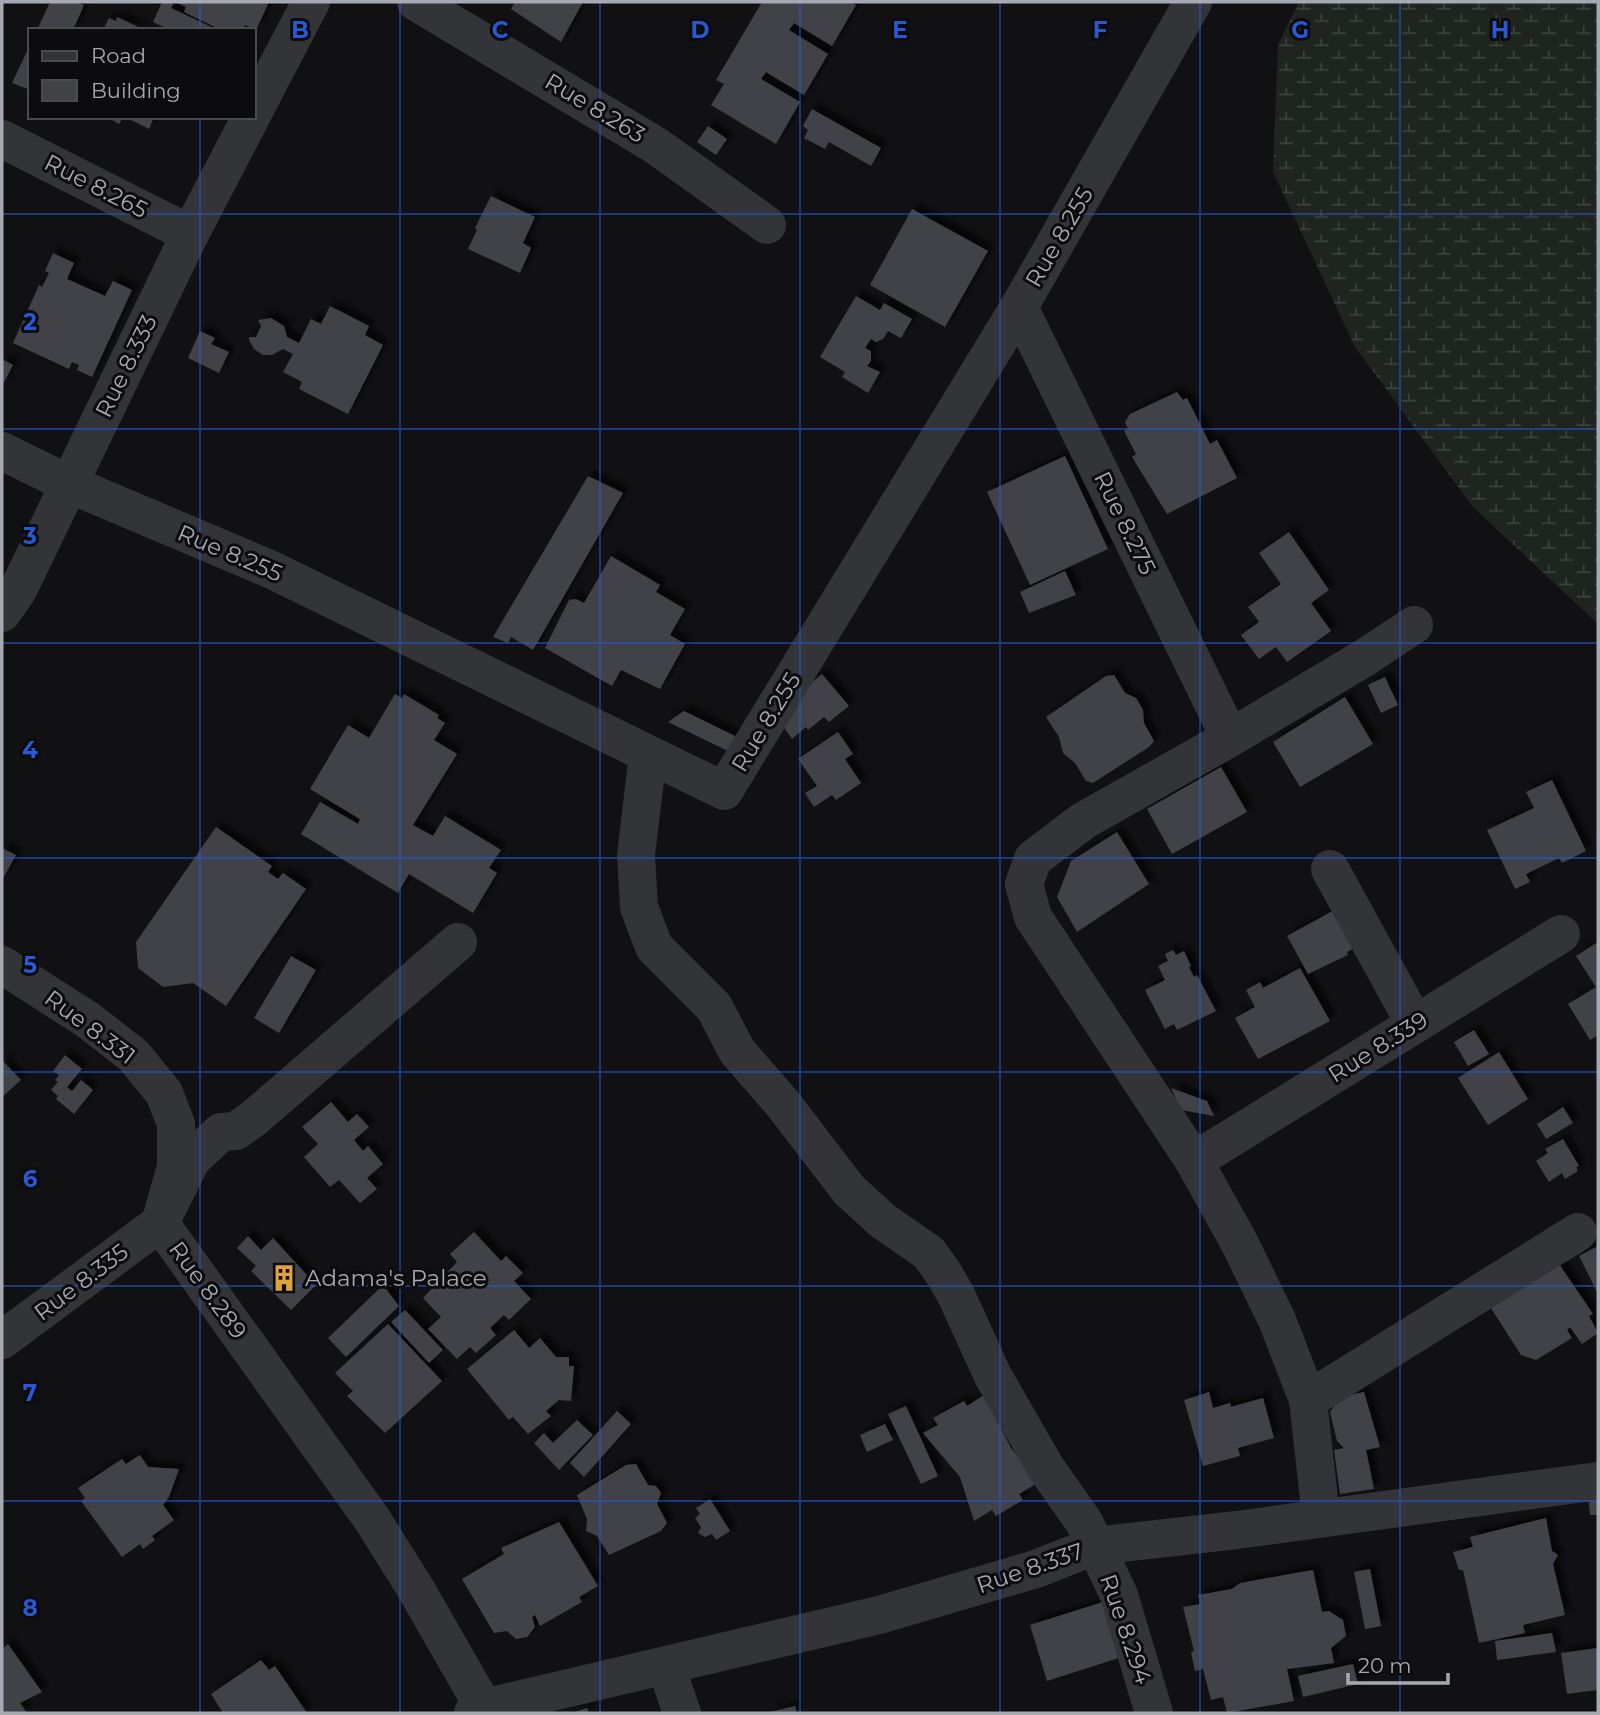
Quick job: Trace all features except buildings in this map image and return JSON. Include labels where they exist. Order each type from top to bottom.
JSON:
[{"type":"street","points":[[256,107],[310,2]]},
{"type":"street","name":"Rue 8.263","points":[[415,2],[655,145],[767,225]]},
{"type":"street","name":"Rue 8.255","points":[[2,451],[69,484],[272,570],[724,792],[1019,307],[1193,2]]},
{"type":"street","name":"Rue 8.333","points":[[2,613],[18,590],[190,234],[250,119]]},
{"type":"street","name":"Rue 8.265","points":[[2,139],[190,234]]},
{"type":"street","name":"Rue 8.275","points":[[1019,307],[1230,738]]},
{"type":"street","points":[[1321,1517],[1308,1400],[1277,1320],[1245,1253],[1194,1161],[1032,917],[1024,884],[1034,859],[1083,821],[1230,738],[1414,625]]},
{"type":"street","name":"Rue 8.294","points":[[648,755],[636,855],[639,907],[654,947],[714,1007],[737,1051],[783,1104],[849,1190],[883,1221],[929,1253],[956,1295],[993,1376],[1046,1468],[1084,1522],[1119,1595],[1154,1713]]},
{"type":"street","points":[[1330,869],[1415,1024]]},
{"type":"street","name":"Rue 8.339","points":[[1194,1161],[1561,934]]},
{"type":"street","name":"Rue 8.289","points":[[458,942],[254,1118],[236,1131],[221,1132],[192,1159],[160,1223],[372,1519],[417,1591],[478,1711]]},
{"type":"street","name":"Rue 8.331","points":[[2,965],[97,1027],[134,1056],[164,1093],[176,1124],[176,1167],[160,1223]]},
{"type":"street","name":"Rue 8.335","points":[[7,1333],[160,1223]]},
{"type":"street","points":[[1308,1400],[1578,1232]]},
{"type":"street","name":"Rue 8.337","points":[[478,1711],[879,1615],[1036,1569],[1094,1546],[1237,1530],[1598,1481]]},
{"type":"street","points":[[666,1666],[682,1713]]},
{"type":"green space","points":[[1299,2],[1598,2],[1598,624],[1473,507],[1355,347],[1273,172],[1278,45]]},
{"type":"place","name":"Adama's Palace","points":[[284,1278]]}]
